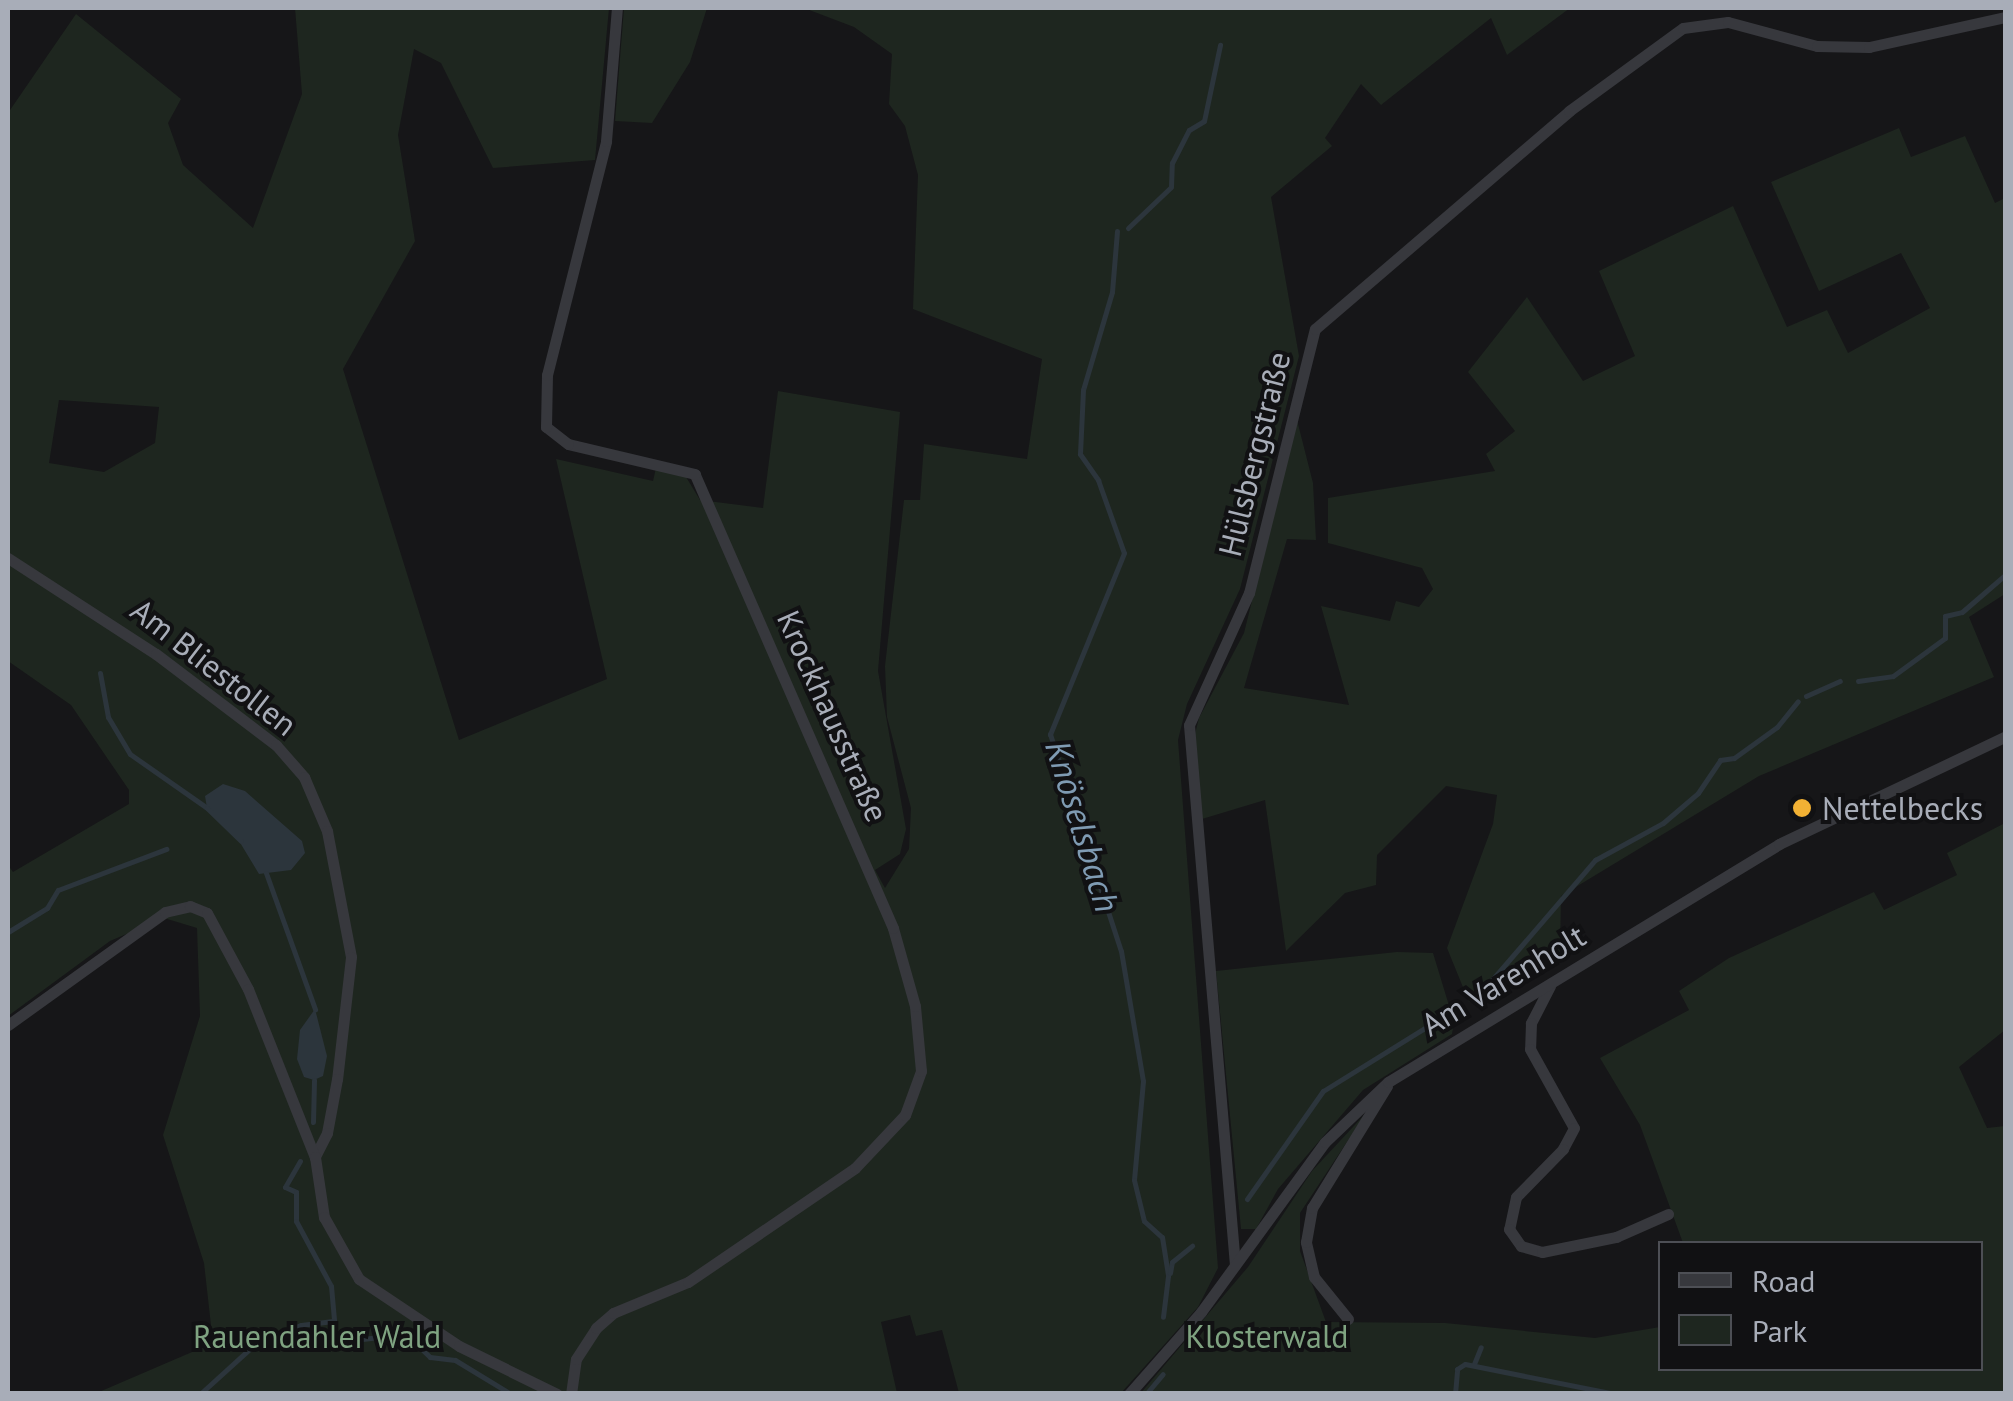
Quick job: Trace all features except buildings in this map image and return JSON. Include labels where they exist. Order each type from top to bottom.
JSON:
[{"type":"street","name":"Krockhausstraße","points":[[571,1394],[576,1359],[596,1328],[613,1313],[731,1256],[855,1168],[905,1115],[921,1071],[916,1006],[893,928],[696,474],[568,444],[546,427],[548,375],[606,141],[617,8]]},
{"type":"street","name":"Hülsbergstraße","points":[[1235,1264],[1189,725],[1248,592],[1315,329],[1569,111],[1683,28],[1728,22],[1817,46],[1868,47],[2006,17]]},
{"type":"street","name":"Am Bliestollen","points":[[8,558],[118,626],[276,745],[304,776],[327,831],[351,957],[327,1133],[314,1157]]},
{"type":"street","name":"Am Varenholt","points":[[1129,1394],[1235,1264],[1325,1142],[1388,1082],[1779,844],[2006,736]]},
{"type":"street","points":[[8,1025],[165,912],[199,909],[219,930],[238,966],[314,1157],[324,1217],[359,1279],[459,1346],[556,1394]]},
{"type":"street","points":[[1550,986],[1531,1023],[1530,1049],[1574,1128],[1572,1139],[1516,1197],[1509,1229],[1521,1246],[1542,1252],[1616,1237],[1668,1214]]},
{"type":"street","points":[[1348,1319],[1314,1277],[1306,1242],[1312,1208],[1380,1107],[1388,1082]]},
{"type":"green space","name":"Rauendahler Wald","points":[[295,8],[609,8],[595,160],[493,168],[441,63],[414,49],[398,135],[415,241],[343,369],[459,740],[607,679],[556,459],[653,481],[656,468],[683,472],[700,500],[763,508],[778,391],[900,412],[878,671],[906,829],[900,854],[875,870],[885,888],[909,849],[911,808],[887,717],[885,666],[904,500],[920,500],[924,444],[1027,459],[1042,359],[913,309],[918,175],[905,126],[889,104],[892,54],[854,27],[804,8],[1570,8],[1507,55],[1491,18],[1381,105],[1361,84],[1325,138],[1332,146],[1271,197],[1299,356],[1240,589],[1187,704],[1178,740],[1218,1268],[1198,1307],[1121,1393],[959,1393],[942,1330],[916,1336],[910,1315],[881,1322],[897,1393],[49,1393],[99,1392],[213,1343],[204,1263],[163,1135],[200,1016],[197,928],[164,918],[110,941],[8,1016],[8,865],[13,872],[129,804],[129,790],[71,705],[8,661],[8,113],[76,14],[181,99],[168,123],[183,165],[253,228],[302,94]],"holes":[[[59,400],[159,407],[155,443],[104,472],[49,463]]]},
{"type":"green space","points":[[624,8],[707,8],[690,62],[652,123],[615,121]]},
{"type":"green space","points":[[1899,128],[1911,157],[1965,136],[1995,203],[2005,198],[2005,594],[1969,617],[1994,677],[1759,776],[1561,896],[1560,953],[1469,1002],[1447,948],[1493,824],[1497,795],[1446,786],[1377,855],[1376,885],[1345,893],[1286,951],[1265,800],[1202,819],[1193,742],[1199,718],[1244,633],[1297,420],[1313,483],[1316,540],[1287,539],[1244,688],[1349,705],[1321,606],[1390,621],[1396,601],[1419,607],[1433,589],[1422,568],[1328,543],[1328,498],[1495,471],[1486,454],[1515,431],[1468,372],[1527,297],[1583,381],[1635,356],[1599,271],[1733,206],[1787,327],[1827,310],[1848,353],[1930,308],[1901,253],[1819,291],[1771,182]]},
{"type":"green space","name":"Klosterwald","points":[[2005,823],[2005,1030],[1959,1067],[1987,1128],[2005,1126],[2005,1393],[1140,1394],[1248,1267],[1312,1171],[1366,1113],[1300,1213],[1300,1251],[1326,1322],[1445,1323],[1595,1338],[1658,1327],[1658,1371],[1983,1371],[1983,1241],[1682,1241],[1640,1125],[1600,1058],[1689,1010],[1679,991],[1729,958],[1874,892],[1884,910],[1957,875],[1947,853]]},
{"type":"green space","points":[[1397,952],[1433,953],[1454,1022],[1452,1034],[1363,1090],[1278,1189],[1256,1229],[1241,1229],[1216,971]]},
{"type":"shaded area","points":[[223,784],[245,791],[302,841],[305,853],[291,870],[259,874],[236,836],[207,808],[205,796]]},
{"type":"shaded area","points":[[315,1009],[327,1056],[323,1076],[314,1080],[304,1077],[297,1059],[300,1030]]},
{"type":"waterway","name":"Knöselsbach","points":[[1128,228],[1171,187],[1172,163],[1189,130],[1204,121],[1220,45]]},
{"type":"waterway","name":"Knöselsbach","points":[[1117,231],[1112,292],[1083,390],[1080,454],[1098,480],[1124,553],[1050,734],[1121,951],[1143,1081],[1134,1180],[1144,1221],[1162,1237],[1168,1276],[1163,1317]]},
{"type":"waterway","points":[[1858,681],[1893,676],[1945,638],[1945,616],[1962,612],[2006,574]]},
{"type":"waterway","points":[[100,673],[108,717],[130,754],[207,808],[241,841]]},
{"type":"waterway","points":[[1806,696],[1840,681]]},
{"type":"waterway","points":[[1491,981],[1595,860],[1663,823],[1698,793],[1720,760],[1734,758],[1777,727],[1798,701]]},
{"type":"waterway","points":[[8,932],[47,908],[58,890],[166,849]]},
{"type":"waterway","points":[[266,873],[315,1009]]},
{"type":"waterway","points":[[1247,1199],[1323,1091],[1431,1024]]},
{"type":"waterway","points":[[313,1122],[314,1080]]},
{"type":"waterway","points":[[300,1161],[285,1187],[296,1192],[296,1221],[331,1286],[336,1342],[380,1337],[381,1329],[404,1332],[430,1357],[455,1360],[511,1394]]},
{"type":"waterway","points":[[1170,1273],[1172,1262],[1192,1246]]},
{"type":"waterway","points":[[200,1394],[256,1343],[301,1325],[333,1321]]},
{"type":"waterway","points":[[1474,1364],[1481,1347]]},
{"type":"waterway","points":[[1455,1394],[1457,1369],[1465,1364],[1615,1394]]},
{"type":"waterway","name":"Knöselsbach","points":[[1146,1394],[1163,1374]]},
{"type":"waterway","points":[[626,1394],[642,1394]]},
{"type":"waterway","points":[[1968,1394],[1997,1394]]},
{"type":"place","name":"Nettelbecks","points":[[1802,808]]}]
